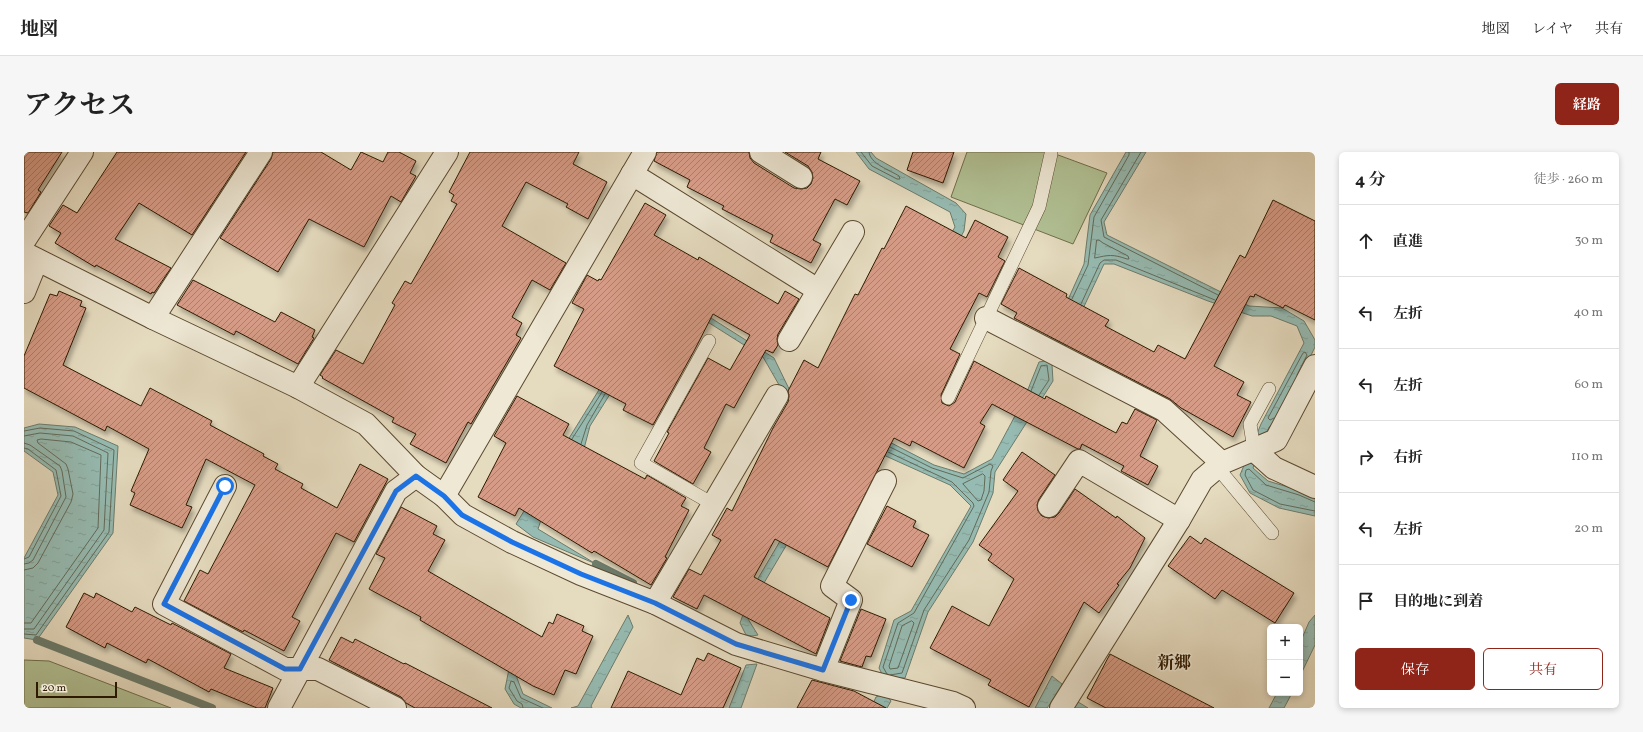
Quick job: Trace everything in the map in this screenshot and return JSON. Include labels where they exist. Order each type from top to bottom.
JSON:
[{"type":"street","points":[[24,241],[82,152]]},
{"type":"street","points":[[153,318],[261,152]]},
{"type":"street","points":[[298,387],[447,152]]},
{"type":"street","points":[[761,152],[801,177]]},
{"type":"street","points":[[444,496],[644,153]]},
{"type":"street","points":[[632,174],[818,290]]},
{"type":"street","points":[[789,340],[854,232]]},
{"type":"street","points":[[24,292],[31,256],[153,318],[298,387],[366,424],[416,476],[444,496],[462,515],[512,542],[581,574],[655,603],[736,644],[823,670],[953,703],[964,708]]},
{"type":"street","points":[[986,318],[1164,410],[1220,465]]},
{"type":"street","points":[[1064,702],[1179,520],[1202,480],[1220,465],[1276,440],[1315,366]]},
{"type":"street","points":[[655,603],[777,396]]},
{"type":"street","points":[[1256,449],[1274,468],[1315,488]]},
{"type":"street","points":[[1049,506],[1079,461],[1179,520]]},
{"type":"street","points":[[279,708],[396,491],[416,476]]},
{"type":"street","points":[[823,670],[851,600],[832,586],[885,481]]},
{"type":"street","points":[[225,486],[164,604],[285,669],[318,669],[395,708]]},
{"type":"lane","points":[[948,398],[1040,207],[1051,154]]},
{"type":"lane","points":[[709,342],[641,462],[713,504]]},
{"type":"lane","points":[[1256,449],[1250,424],[1269,389]]},
{"type":"lane","points":[[1220,465],[1272,533]]},
{"type":"green space","points":[[967,152],[1050,152],[1107,173],[1073,244],[951,197]]},
{"type":"green space","points":[[24,660],[49,661],[171,708],[24,708]]},
{"type":"water","points":[[856,152],[871,152],[876,158],[956,203],[966,214],[964,231],[865,410],[876,435],[934,465],[964,474],[992,459],[1024,399],[1039,362],[1045,361],[1053,342],[1050,340],[1084,264],[1090,215],[1126,152],[1146,152],[1104,222],[1107,235],[1249,306],[1282,308],[1304,321],[1315,340],[1315,347],[1280,419],[1269,427],[1253,468],[1268,481],[1301,491],[1315,498],[1315,516],[1279,508],[1250,493],[1240,475],[1261,424],[1304,343],[1297,326],[1271,316],[1252,316],[1208,301],[1114,264],[1104,264],[1064,349],[1060,346],[1052,365],[1053,381],[995,472],[993,493],[973,542],[928,612],[905,678],[892,678],[887,696],[891,701],[887,708],[871,708],[876,697],[881,695],[883,676],[879,668],[894,620],[911,611],[971,506],[950,485],[868,448],[809,507],[761,588],[748,619],[758,635],[746,635],[740,623],[753,587],[803,502],[802,417],[786,397],[763,357],[684,307],[664,308],[590,426],[581,460],[546,505],[538,529],[596,564],[533,537],[516,524],[657,296],[670,292],[774,358],[792,395],[842,423],[955,227],[950,212],[869,169]]},
{"type":"water","points":[[39,424],[75,427],[118,446],[113,533],[37,640],[24,638],[24,558],[58,495],[53,472],[24,451],[24,428]]},
{"type":"water","points":[[628,615],[633,627],[591,706],[592,708],[571,708],[578,706]]},
{"type":"water","points":[[1315,615],[1315,645],[1303,670],[1303,636],[1309,622]]},
{"type":"water","points":[[520,659],[517,678],[523,694],[552,708],[521,708],[514,704],[505,689],[509,669]]},
{"type":"water","points":[[757,664],[741,708],[729,708],[746,665]]},
{"type":"water","points":[[1052,676],[1062,684],[1060,691],[1088,708],[1073,708],[1056,696],[1047,708],[1035,708]]},
{"type":"water","points":[[1275,696],[1290,696],[1284,708],[1269,708]]},
{"type":"building","points":[[24,152],[62,152],[38,190],[41,192],[28,213],[24,212]]},
{"type":"building","points":[[117,152],[246,152],[192,235],[139,203],[115,239],[171,268],[154,293],[152,292],[151,294],[96,265],[95,267],[55,243],[61,233],[49,226],[63,205],[77,213]]},
{"type":"building","points":[[273,152],[321,152],[351,170],[361,152],[383,162],[388,152],[399,152],[416,161],[410,173],[416,176],[401,202],[391,196],[364,247],[309,219],[278,272],[220,238],[271,159]]},
{"type":"building","points":[[470,152],[579,152],[573,164],[607,182],[588,219],[566,207],[568,204],[526,182],[502,226],[566,263],[550,290],[532,280],[512,317],[522,323],[516,335],[521,338],[471,424],[468,422],[446,463],[410,444],[416,434],[392,422],[394,418],[322,378],[323,377],[320,375],[336,350],[363,364],[395,305],[392,303],[405,281],[411,284],[457,204],[451,201],[454,195],[449,192]]},
{"type":"building","points":[[657,152],[749,152],[750,158],[754,163],[794,188],[801,189],[807,188],[811,184],[813,178],[812,172],[808,166],[785,152],[821,152],[818,159],[860,181],[847,205],[835,199],[813,240],[821,244],[811,263],[770,242],[773,235],[722,209],[724,206],[687,187],[690,180],[654,161]]},
{"type":"building","points":[[913,152],[954,152],[943,183],[907,170]]},
{"type":"building","points":[[1273,200],[1315,221],[1315,320],[1285,305],[1283,308],[1255,294],[1254,297],[1250,296],[1214,366],[1244,382],[1237,395],[1251,402],[1233,437],[1181,408],[1170,399],[1014,318],[1017,313],[1001,304],[1019,268],[1067,294],[1066,297],[1109,320],[1105,326],[1154,352],[1158,345],[1185,359],[1240,255],[1245,258]]},
{"type":"building","points":[[645,203],[666,215],[654,235],[698,260],[699,257],[778,304],[785,291],[799,299],[778,334],[778,345],[773,353],[766,350],[734,408],[726,404],[704,448],[711,452],[693,484],[654,461],[669,433],[667,432],[708,358],[730,370],[750,335],[713,314],[653,425],[623,410],[626,404],[554,366],[584,309],[572,303],[587,275],[598,281],[599,279],[601,280]]},
{"type":"building","points":[[906,206],[966,238],[975,220],[1008,237],[998,257],[1005,261],[987,297],[979,293],[950,349],[960,354],[941,395],[942,403],[949,406],[955,402],[974,361],[1045,399],[1046,396],[1116,433],[1122,422],[1127,424],[1135,409],[1157,420],[1140,456],[1158,466],[1148,485],[1121,471],[1124,466],[1082,444],[1080,449],[1078,449],[992,404],[980,423],[985,426],[964,468],[912,441],[910,446],[894,438],[828,567],[775,539],[754,577],[830,618],[816,654],[704,595],[697,609],[673,597],[689,569],[701,575],[721,540],[712,535],[727,508],[732,511],[773,428],[788,402],[788,391],[804,360],[818,368],[855,294],[858,295]]},
{"type":"building","points":[[193,280],[275,322],[281,312],[315,330],[312,337],[314,338],[298,364],[236,331],[234,335],[177,305]]},
{"type":"building","points":[[59,291],[82,301],[80,306],[86,308],[63,365],[141,406],[150,388],[212,421],[210,425],[264,454],[263,456],[278,464],[275,469],[303,484],[301,488],[337,508],[360,464],[388,479],[354,542],[336,533],[292,617],[300,621],[284,651],[244,630],[243,632],[184,601],[200,570],[208,574],[255,485],[206,459],[186,505],[192,507],[182,528],[130,505],[135,493],[131,491],[149,449],[107,426],[105,431],[24,388],[24,356],[50,294],[57,296]]},
{"type":"building","points":[[517,396],[569,424],[563,435],[645,479],[647,475],[686,498],[681,506],[689,510],[665,557],[667,558],[651,585],[594,551],[592,553],[519,508],[515,516],[478,497],[506,443],[494,436]]},
{"type":"building","points":[[1022,452],[1055,475],[1039,499],[1037,505],[1038,511],[1042,516],[1048,518],[1055,517],[1075,489],[1116,518],[1117,516],[1145,538],[1130,568],[1117,584],[1119,585],[1099,613],[1084,602],[1029,707],[988,685],[991,680],[930,648],[952,606],[989,626],[1014,579],[988,560],[992,554],[979,545],[1018,491],[1003,480]]},
{"type":"building","points":[[887,506],[916,521],[913,527],[929,535],[912,567],[867,544]]},
{"type":"building","points":[[401,507],[437,526],[433,534],[445,540],[428,571],[542,637],[549,622],[553,624],[557,614],[584,626],[582,631],[593,636],[576,674],[565,670],[554,695],[533,686],[420,620],[421,617],[369,589],[385,558],[376,554]]},
{"type":"building","points":[[1190,536],[1201,544],[1205,538],[1294,593],[1275,623],[1222,590],[1215,599],[1168,566]]},
{"type":"building","points":[[84,593],[94,598],[96,593],[132,612],[135,607],[171,625],[172,623],[231,654],[224,668],[273,688],[265,708],[257,708],[211,689],[209,692],[148,659],[146,663],[107,643],[105,648],[66,627]]},
{"type":"building","points":[[861,609],[886,619],[871,657],[866,656],[862,667],[840,661]]},
{"type":"building","points":[[341,637],[353,643],[355,639],[492,708],[415,708],[406,703],[401,697],[329,660]]},
{"type":"building","points":[[708,653],[741,668],[723,708],[611,708],[628,671],[681,695],[697,658],[704,661]]},
{"type":"building","points":[[1110,654],[1214,708],[1106,708],[1087,698]]},
{"type":"building","points":[[812,680],[854,691],[886,708],[797,708]]},
{"type":"waterway","points":[[596,564],[633,583]]},
{"type":"waterway","points":[[37,640],[212,708]]},
{"type":"district","name":"新郷","points":[[1174,663]]},
{"type":"route","points":[[225,486],[164,604],[285,669],[300,669],[396,491],[416,476],[444,496],[462,515],[512,542],[581,574],[655,603],[736,644],[823,670],[851,600]]}]
